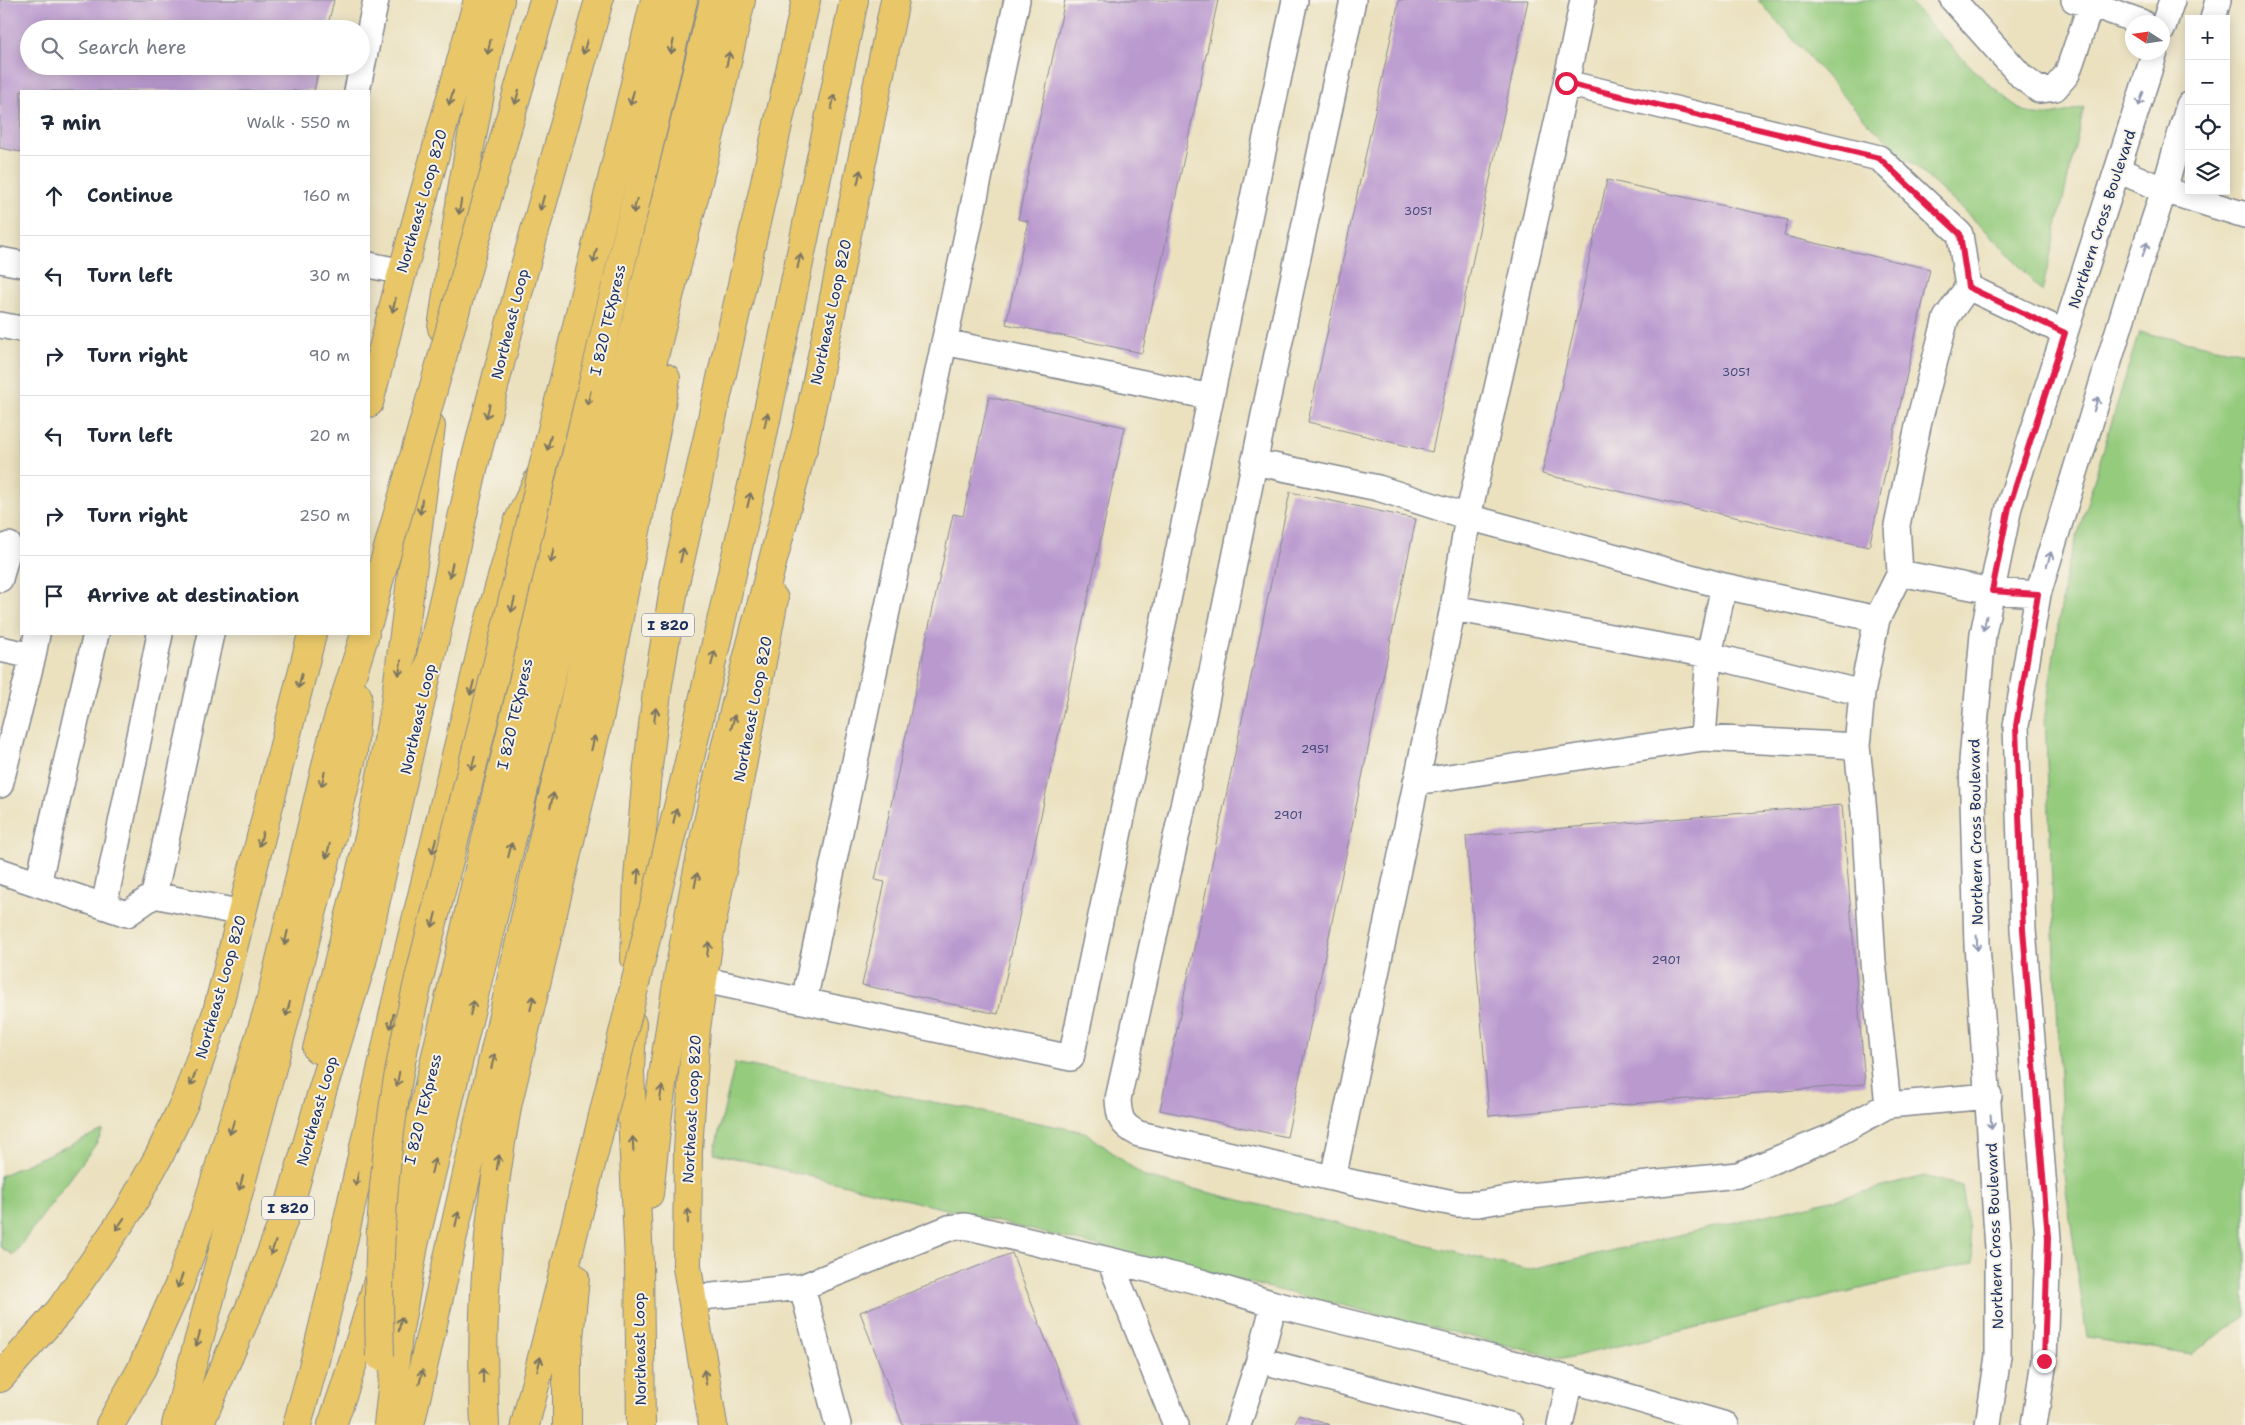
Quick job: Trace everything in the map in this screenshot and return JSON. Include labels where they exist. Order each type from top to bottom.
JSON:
[{"type":"main road","name":"Northeast Loop 820","points":[[370,399],[402,272],[478,0]]},
{"type":"main road","points":[[321,1095],[314,1061],[370,833],[395,704],[423,493],[444,306],[488,46],[500,0]]},
{"type":"main road","points":[[370,616],[544,0]]},
{"type":"main road","name":"Northeast Loop","points":[[199,1425],[255,1296],[281,1226],[302,1164],[362,962],[474,465],[524,270],[599,0]]},
{"type":"main road","points":[[386,1425],[378,1299],[380,1224],[394,1102],[412,1008],[518,585],[542,472],[656,0]]},
{"type":"main road","name":"I 820 TEXpress","points":[[332,1425],[359,1348],[424,1111],[471,901],[683,0]]},
{"type":"main road","name":"I 820 TEXpress","points":[[386,1425],[398,1335],[414,1245],[714,0]]},
{"type":"main road","points":[[410,1425],[641,408],[717,106],[741,0]]},
{"type":"main road","name":"Northeast Loop","points":[[641,1425],[639,1262],[630,1072],[638,878],[646,783],[658,684],[676,583],[806,0]]},
{"type":"main road","points":[[525,1425],[598,1136],[686,772],[756,468],[854,0]]},
{"type":"main road","name":"Northeast Loop 820","points":[[713,1425],[687,1267],[688,1150],[696,1029],[709,938],[808,426],[896,0]]},
{"type":"main road","points":[[485,1425],[484,1301],[493,1194],[500,1147],[508,1102],[600,714],[662,404],[717,106]]},
{"type":"main road","points":[[639,1262],[644,1239],[669,1031],[706,834],[750,650],[808,426]]},
{"type":"main road","points":[[297,1425],[336,1273],[396,1003],[484,640],[518,522],[542,472]]},
{"type":"main road","name":"Northeast Loop 820","points":[[0,1378],[60,1310],[128,1212],[160,1154],[186,1099],[217,1012],[312,635]]},
{"type":"main road","points":[[110,1425],[140,1372],[179,1285],[206,1210],[270,1003],[334,732],[362,644]]},
{"type":"main road","points":[[176,1425],[286,1018],[353,753],[362,644]]},
{"type":"main road","points":[[567,1425],[567,1358],[574,1287],[598,1136]]},
{"type":"street","points":[[370,29],[376,0]]},
{"type":"street","points":[[804,1001],[1018,0]]},
{"type":"street","points":[[704,980],[1071,1058],[1295,0]]},
{"type":"street","points":[[1353,0],[1254,462],[1203,716],[1118,1099],[1119,1114],[1126,1128],[1139,1134],[1333,1178],[1458,1204],[1478,1204],[1519,1197],[1738,1175],[1831,1138],[1888,1105],[1989,1096]]},
{"type":"street","points":[[1333,1178],[1453,608],[1468,517],[1583,0]]},
{"type":"street","points":[[2167,15],[2172,0]]},
{"type":"street","points":[[2214,15],[2218,0]]},
{"type":"street","points":[[1955,1],[2022,77],[2039,90],[2055,88],[2066,74],[2086,1],[2125,16]]},
{"type":"street","name":"Northern Cross Boulevard","points":[[1988,1425],[1998,1356],[1998,1248],[1989,1096],[1977,945],[1972,761],[1983,634],[2009,507],[2153,60]]},
{"type":"street","points":[[357,90],[360,75]]},
{"type":"street","points":[[1566,83],[1879,158],[1960,234],[1968,287],[1946,318],[1919,421],[1897,525],[1900,573],[1877,619],[1862,693],[1857,746],[1864,812],[1873,962],[1888,1105]]},
{"type":"street","points":[[2034,1425],[2044,1361],[2048,1238],[2023,929],[2016,726],[2038,594],[2189,105]]},
{"type":"street","points":[[2118,170],[2164,190],[2245,215]]},
{"type":"street","points":[[0,260],[20,264]]},
{"type":"street","points":[[370,265],[402,272]]},
{"type":"street","points":[[1968,287],[2065,333]]},
{"type":"street","points":[[0,325],[20,329]]},
{"type":"street","points":[[944,342],[1211,397]]},
{"type":"street","points":[[1254,462],[1378,488],[1468,517],[1724,586],[1877,619]]},
{"type":"street","points":[[0,579],[10,545]]},
{"type":"street","points":[[1900,573],[1992,591],[2038,594]]},
{"type":"street","points":[[1703,738],[1709,656],[1724,586]]},
{"type":"street","points":[[1453,608],[1709,656],[1862,693]]},
{"type":"street","points":[[38,884],[96,635]]},
{"type":"street","points":[[104,906],[160,635]]},
{"type":"street","points":[[0,872],[127,914],[154,895],[211,635]]},
{"type":"street","points":[[0,649],[35,645],[0,785]]},
{"type":"street","points":[[1416,782],[1703,738],[1857,746]]},
{"type":"street","points":[[154,895],[242,913]]},
{"type":"street","points":[[692,1298],[802,1288],[949,1228],[965,1226],[1200,1282],[1274,1304],[1520,1365],[1726,1425]]},
{"type":"street","points":[[1110,1261],[1176,1425]]},
{"type":"street","points":[[802,1288],[838,1425]]},
{"type":"street","points":[[1238,1425],[1259,1360],[1274,1304]]},
{"type":"street","points":[[1259,1360],[1510,1425]]},
{"type":"street","points":[[1560,1425],[1570,1379]]},
{"type":"green space","points":[[1758,0],[1908,0],[1969,65],[2022,110],[2035,115],[2047,115],[2084,107],[2042,292],[1997,241],[1868,123]]},
{"type":"green space","points":[[2139,332],[2245,353],[2245,1316],[2192,1354],[2087,1338],[2064,1175],[2045,715],[2066,573]]},
{"type":"green space","points":[[735,1063],[1085,1132],[1145,1177],[1527,1270],[1857,1194],[1924,1176],[1962,1186],[1974,1262],[1563,1359],[714,1153]]},
{"type":"green space","points":[[103,1130],[96,1144],[13,1255],[0,1247],[0,1176]]},
{"type":"building","points":[[0,0],[334,0],[329,20],[20,20],[20,75],[317,75],[314,90],[20,90],[20,152],[0,148]]},
{"type":"building","points":[[1065,0],[1218,0],[1142,353],[1006,324],[1028,221],[1018,219]]},
{"type":"building","points":[[1399,0],[1528,0],[1432,452],[1308,422]]},
{"type":"building","points":[[1607,180],[1788,220],[1784,236],[1930,269],[1869,547],[1542,474]]},
{"type":"building","points":[[989,397],[1125,427],[998,1014],[862,985],[885,882],[875,880],[953,514],[963,516]]},
{"type":"building","points":[[1290,492],[1416,519],[1287,1137],[1160,1110]]},
{"type":"building","points":[[1842,805],[1865,1084],[1489,1116],[1466,836]]},
{"type":"building","points":[[1012,1253],[1079,1425],[903,1425],[860,1312]]},
{"type":"building","points":[[1298,1415],[1330,1425],[1295,1425]]},
{"type":"route","points":[[1566,83],[1879,158],[1960,234],[1968,287],[2065,333],[2009,507],[1992,591],[2038,594],[2016,726],[2023,929],[2048,1238],[2044,1361]]}]
